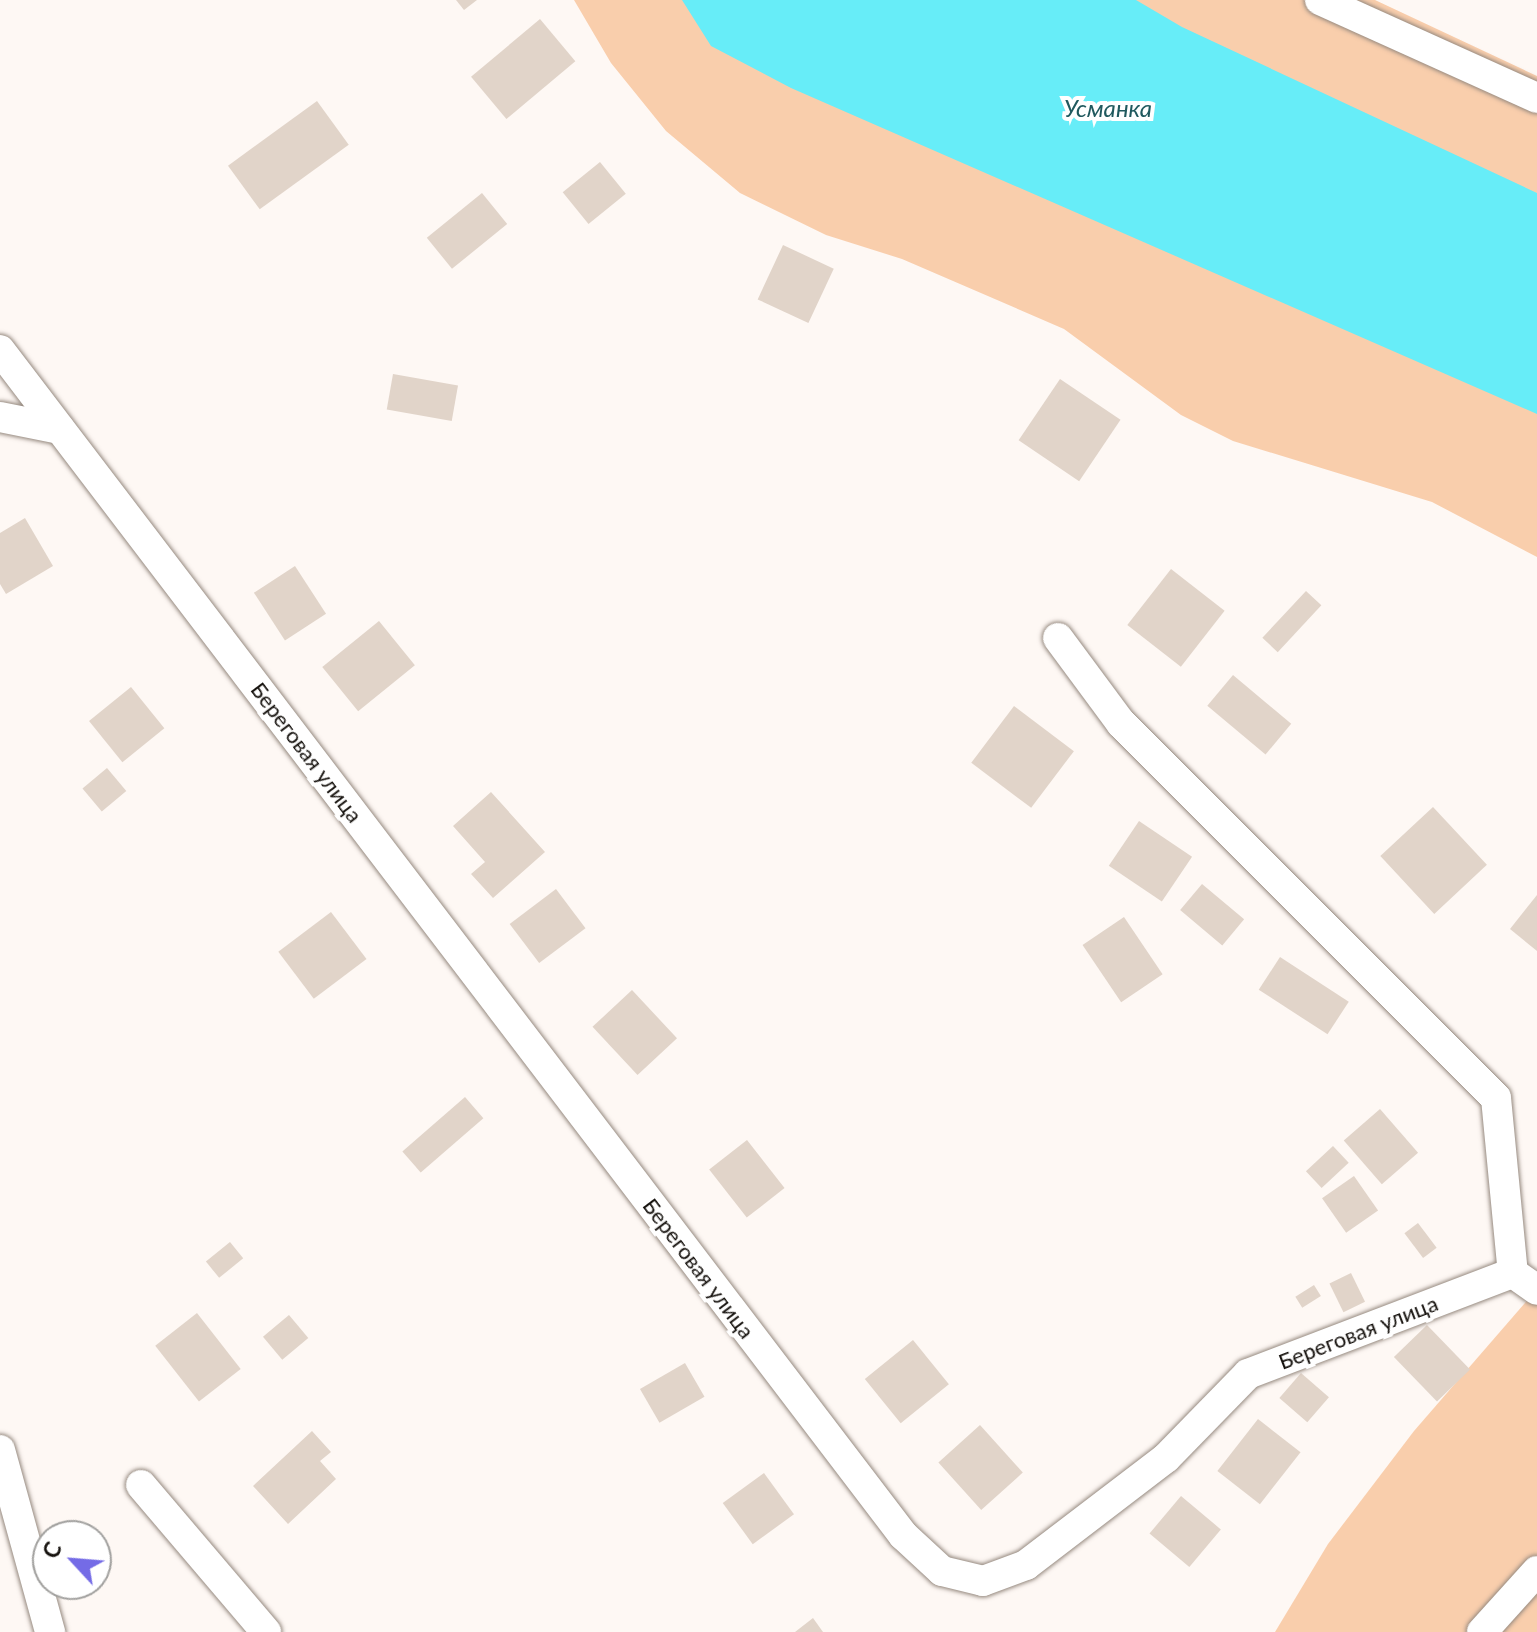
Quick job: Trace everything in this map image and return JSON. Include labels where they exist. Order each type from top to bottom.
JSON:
[{"type":"street","points":[[1320,0],[1537,98]]},
{"type":"street","name":"Береговая улица","points":[[0,350],[903,1535],[942,1571],[983,1581],[1026,1565],[1166,1458],[1248,1374],[1525,1282],[1496,1098],[1121,723],[1058,638]]},
{"type":"street","points":[[0,417],[60,429]]},
{"type":"street","points":[[0,1450],[50,1632]]},
{"type":"street","points":[[141,1485],[266,1632]]},
{"type":"street","points":[[1482,1632],[1537,1571]]},
{"type":"shaded area","points":[[574,0],[1375,0],[1537,76],[1537,557],[1432,502],[1233,441],[1181,415],[1064,329],[902,259],[826,235],[740,193],[666,131],[611,63]]},
{"type":"shaded area","points":[[1537,1289],[1537,1632],[1275,1632],[1328,1544],[1414,1431]]},
{"type":"water","name":"Усманка","points":[[682,0],[1136,0],[1182,27],[1537,193],[1537,414],[791,88],[711,46]]},
{"type":"building","points":[[456,0],[477,0],[464,10]]},
{"type":"building","points":[[540,19],[575,61],[506,119],[471,77]]},
{"type":"building","points":[[317,101],[349,145],[260,209],[228,166]]},
{"type":"building","points":[[600,162],[626,194],[588,224],[563,192]]},
{"type":"building","points":[[482,193],[507,224],[452,269],[427,238]]},
{"type":"building","points":[[783,245],[834,269],[808,323],[758,299]]},
{"type":"building","points":[[393,374],[458,385],[452,421],[387,409]]},
{"type":"building","points":[[1060,379],[1121,420],[1079,481],[1019,440]]},
{"type":"building","points":[[25,518],[53,566],[6,594],[0,584],[0,533]]},
{"type":"building","points":[[295,566],[326,614],[285,640],[254,593]]},
{"type":"building","points":[[1171,569],[1225,611],[1181,667],[1127,625]]},
{"type":"building","points":[[1306,591],[1321,605],[1278,652],[1262,638]]},
{"type":"building","points":[[379,621],[415,665],[358,711],[322,667]]},
{"type":"building","points":[[1233,675],[1291,724],[1266,754],[1207,706]]},
{"type":"building","points":[[131,687],[164,728],[122,762],[89,721]]},
{"type":"building","points":[[1014,706],[1074,751],[1031,808],[971,763]]},
{"type":"building","points":[[107,768],[126,791],[102,812],[82,789]]},
{"type":"building","points":[[491,792],[545,852],[493,898],[471,874],[485,862],[453,826]]},
{"type":"building","points":[[1433,807],[1487,865],[1434,914],[1380,856]]},
{"type":"building","points":[[1139,821],[1192,857],[1162,902],[1109,866]]},
{"type":"building","points":[[1202,884],[1244,919],[1222,945],[1180,910]]},
{"type":"building","points":[[556,889],[585,928],[539,963],[510,924]]},
{"type":"building","points":[[1537,895],[1537,951],[1510,929]]},
{"type":"building","points":[[331,912],[367,959],[314,999],[278,952]]},
{"type":"building","points":[[1124,917],[1163,974],[1121,1002],[1083,945]]},
{"type":"building","points":[[1280,957],[1349,1002],[1328,1034],[1259,990]]},
{"type":"building","points":[[632,990],[677,1038],[638,1075],[593,1027]]},
{"type":"building","points":[[465,1097],[483,1118],[421,1173],[402,1151]]},
{"type":"building","points":[[1380,1109],[1418,1153],[1382,1184],[1344,1140]]},
{"type":"building","points":[[747,1140],[785,1188],[747,1218],[709,1170]]},
{"type":"building","points":[[1333,1146],[1349,1163],[1322,1188],[1306,1171]]},
{"type":"building","points":[[1354,1176],[1378,1210],[1346,1233],[1322,1198]]},
{"type":"building","points":[[1418,1223],[1437,1248],[1423,1258],[1404,1233]]},
{"type":"building","points":[[230,1242],[243,1258],[219,1278],[206,1262]]},
{"type":"building","points":[[1351,1273],[1365,1302],[1343,1312],[1329,1284]]},
{"type":"building","points":[[1314,1285],[1321,1296],[1302,1308],[1295,1297]]},
{"type":"building","points":[[197,1313],[241,1369],[199,1402],[155,1346]]},
{"type":"building","points":[[289,1315],[308,1338],[282,1360],[263,1337]]},
{"type":"building","points":[[1427,1325],[1470,1370],[1437,1402],[1394,1357]]},
{"type":"building","points":[[913,1340],[949,1384],[901,1423],[865,1379]]},
{"type":"building","points":[[685,1363],[704,1397],[659,1423],[640,1389]]},
{"type":"building","points":[[1301,1373],[1329,1397],[1307,1422],[1279,1398]]},
{"type":"building","points":[[1258,1419],[1301,1452],[1260,1504],[1217,1471]]},
{"type":"building","points":[[980,1425],[1023,1473],[981,1510],[938,1462]]},
{"type":"building","points":[[312,1431],[331,1452],[320,1461],[336,1479],[288,1524],[253,1486]]},
{"type":"building","points":[[764,1473],[794,1514],[753,1544],[723,1503]]},
{"type":"building","points":[[1181,1496],[1221,1529],[1189,1567],[1150,1534]]},
{"type":"building","points":[[813,1618],[823,1632],[795,1632]]}]
